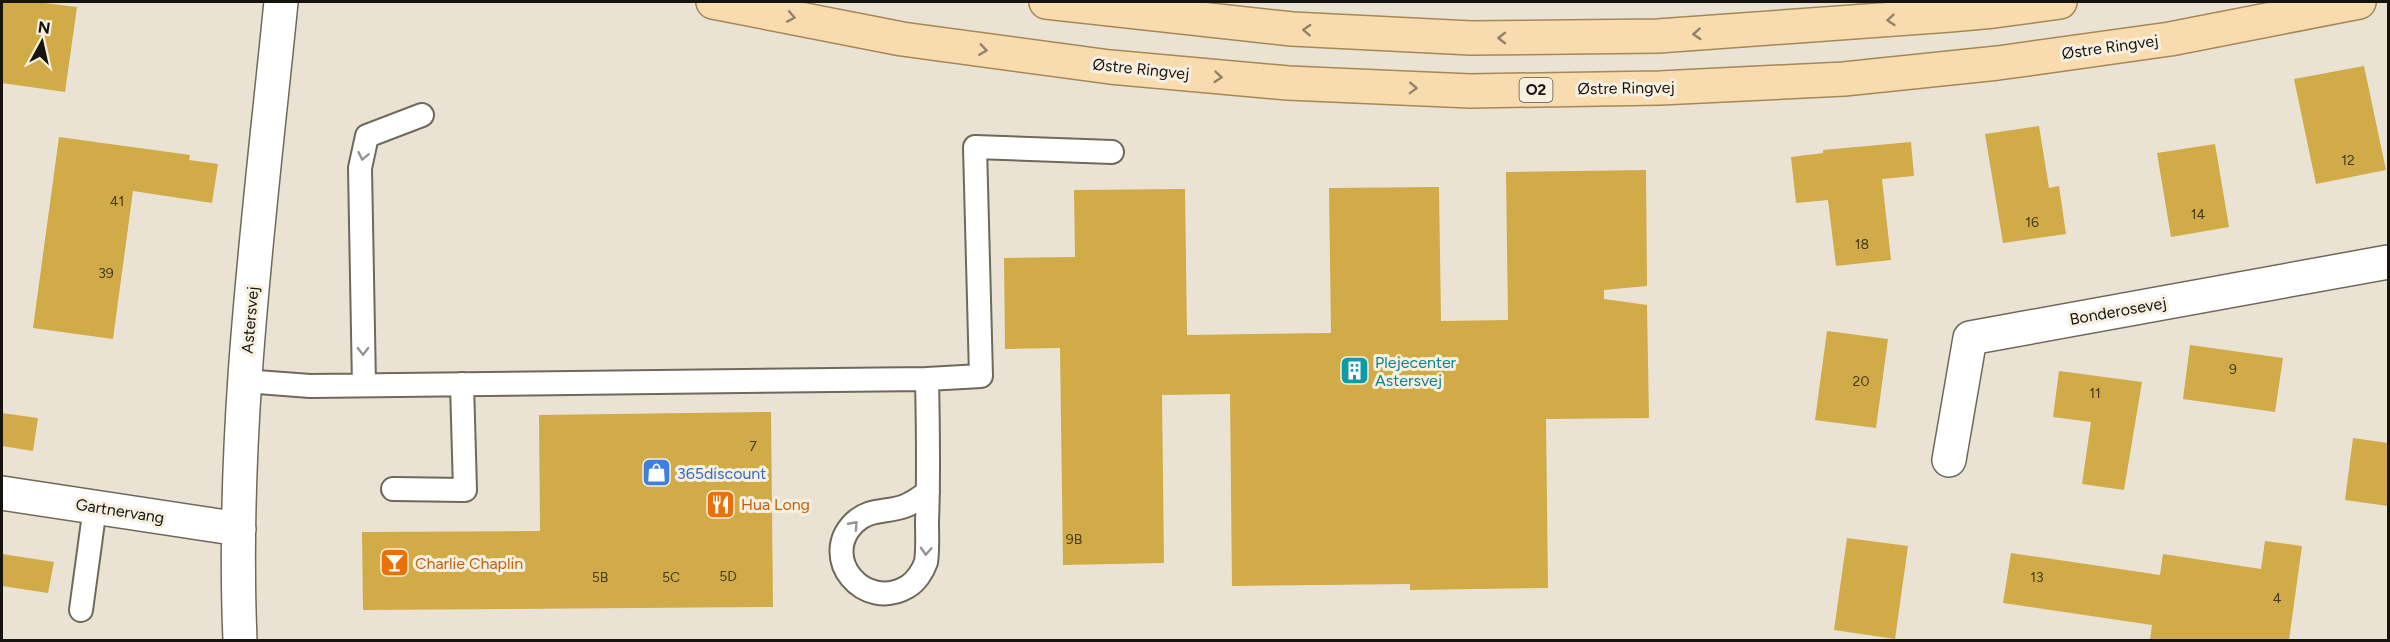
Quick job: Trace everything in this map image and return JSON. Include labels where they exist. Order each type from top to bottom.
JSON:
[{"type":"main road","name":"Østre Ringvej","points":[[713,2],[902,39],[1110,67],[1288,83],[1470,91],[1660,88],[1844,79],[1998,63],[2170,39],[2358,2]]},
{"type":"main road","points":[[1046,2],[1292,29],[1471,38],[1658,36],[1994,12],[2060,2]]},
{"type":"street","name":"Astersvej","points":[[240,640],[237,584],[238,529],[245,381],[281,2]]},
{"type":"street","name":"Bonderosevej","points":[[1949,460],[1970,338],[2388,262]]},
{"type":"street","name":"Gartnervang","points":[[2,494],[238,529]]},
{"type":"lane","points":[[364,385],[360,168],[367,135],[422,115]]},
{"type":"lane","points":[[245,381],[310,386],[927,379],[981,376],[975,147],[1112,153]]},
{"type":"lane","points":[[927,379],[928,492],[926,562],[920,575],[911,585],[898,592],[885,594],[871,592],[859,586],[849,576],[843,563],[842,549],[845,536],[853,524],[864,515],[877,510],[904,507],[928,492]]},
{"type":"lane","points":[[393,489],[465,490],[462,384]]},
{"type":"lane","points":[[81,610],[95,507]]},
{"type":"building","points":[[2,2],[37,2],[77,7],[65,92],[2,83]]},
{"type":"building","points":[[2364,66],[2386,170],[2316,184],[2294,79]]},
{"type":"building","points":[[2039,126],[2049,188],[2059,186],[2066,234],[2003,243],[1985,134]]},
{"type":"building","points":[[59,137],[190,155],[189,160],[218,164],[212,203],[133,191],[113,339],[33,328]]},
{"type":"building","points":[[1911,142],[1914,176],[1882,179],[1891,260],[1836,266],[1828,200],[1796,203],[1791,157],[1823,153],[1823,150]]},
{"type":"building","points":[[2215,144],[2229,227],[2171,237],[2157,153]]},
{"type":"building","name":"Plejecenter Astersvej","points":[[1646,170],[1647,286],[1604,290],[1604,299],[1647,305],[1649,418],[1546,419],[1548,588],[1410,590],[1410,584],[1232,586],[1230,394],[1162,395],[1164,563],[1063,565],[1060,348],[1005,349],[1004,258],[1075,257],[1074,190],[1185,189],[1187,335],[1331,333],[1329,188],[1439,187],[1441,321],[1508,320],[1506,172]]},
{"type":"building","points":[[1827,331],[1888,339],[1876,428],[1815,420]]},
{"type":"building","points":[[2190,345],[2283,358],[2275,412],[2183,399]]},
{"type":"building","points":[[2059,371],[2142,382],[2124,490],[2082,484],[2091,422],[2053,417]]},
{"type":"building","name":"365discount","points":[[771,412],[773,607],[363,610],[362,532],[540,531],[539,415]]},
{"type":"building","points":[[2,413],[38,418],[33,451],[2,446]]},
{"type":"building","points":[[2353,438],[2388,443],[2388,506],[2345,500]]},
{"type":"building","points":[[1847,538],[1908,546],[1895,639],[1834,630]]},
{"type":"building","points":[[2265,541],[2302,546],[2289,640],[2150,640],[2152,625],[2003,603],[2011,553],[2160,575],[2163,554],[2261,569]]},
{"type":"building","points":[[2,554],[54,562],[48,593],[2,586]]},
{"type":"place","name":"Plejecenter Astersvej","points":[[1354,371]]},
{"type":"place","name":"365discount","points":[[656,473]]},
{"type":"place","name":"Hua Long","points":[[720,504]]},
{"type":"place","name":"Charlie Chaplin","points":[[394,563]]}]
